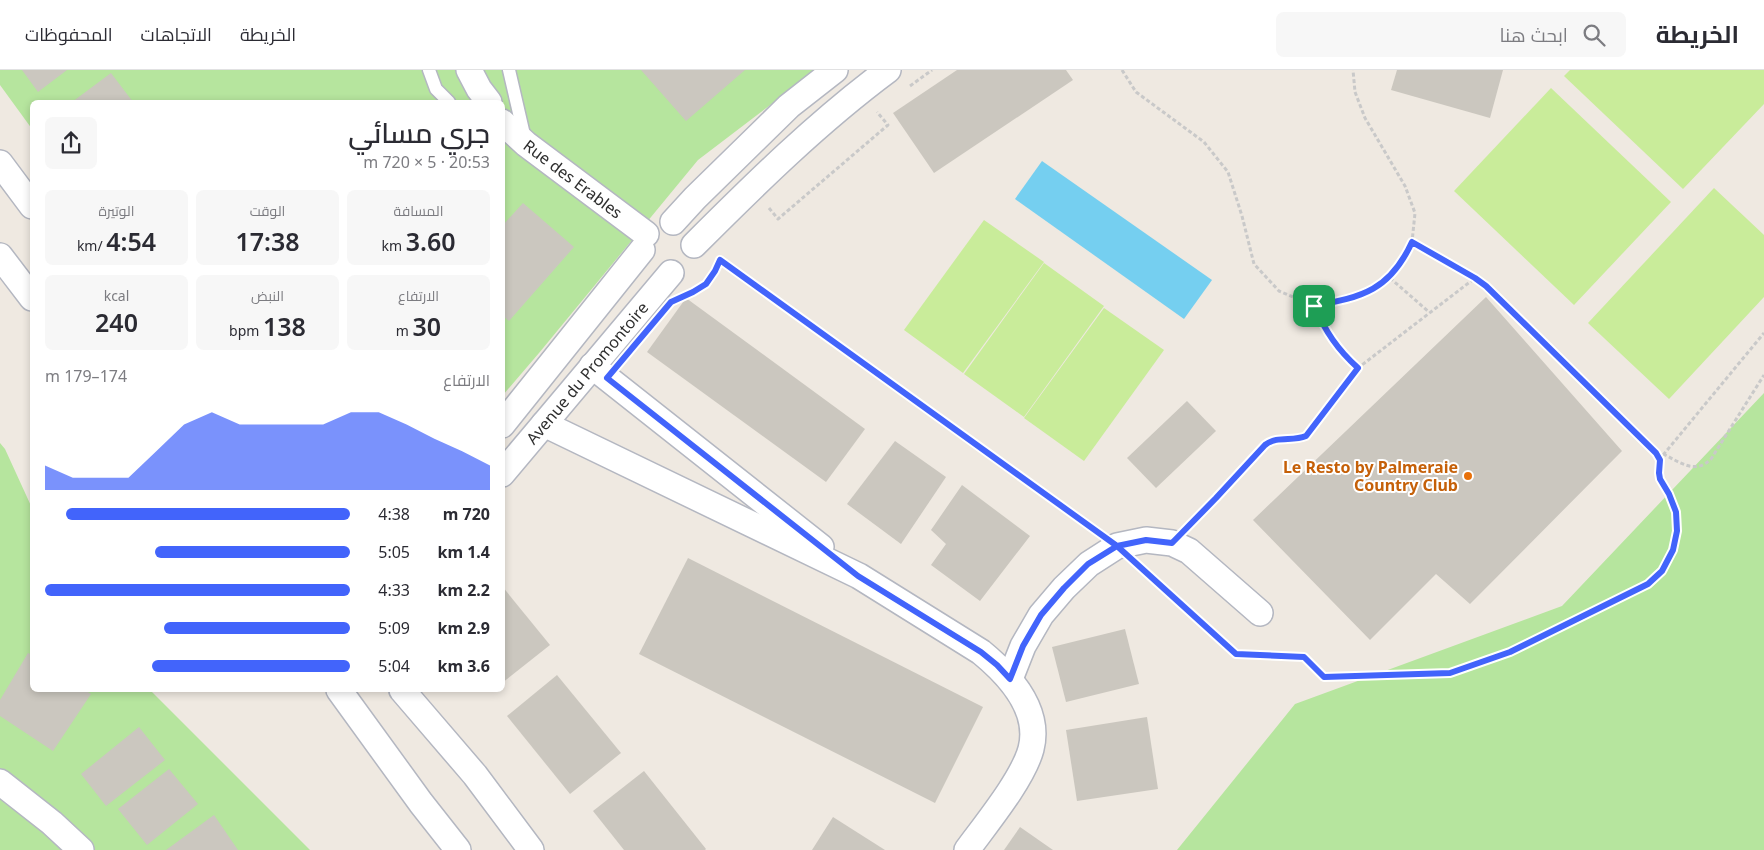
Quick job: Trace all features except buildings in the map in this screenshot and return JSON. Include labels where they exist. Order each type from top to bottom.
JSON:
[{"type":"street","points":[[469,70],[487,100]]},
{"type":"street","points":[[673,222],[789,106],[835,70]]},
{"type":"street","points":[[694,244],[819,125],[888,70]]},
{"type":"street","name":"Rue des Erables","points":[[505,125],[644,242]]},
{"type":"street","points":[[0,163],[30,203]]},
{"type":"street","points":[[673,222],[681,224],[692,236],[694,244],[690,260],[685,266],[671,272],[655,269],[644,257],[644,242],[658,223],[673,222]]},
{"type":"street","name":"Avenue du Promontoire","points":[[505,421],[644,242]]},
{"type":"street","points":[[0,256],[30,295]]},
{"type":"street","name":"Avenue du Promontoire","points":[[505,470],[671,272]]},
{"type":"street","points":[[592,366],[858,576]]},
{"type":"street","points":[[544,424],[858,576],[981,652],[997,665],[1010,679],[1022,697],[1029,713],[1033,735],[1031,750],[1016,780],[967,850]]},
{"type":"street","points":[[1010,679],[1023,646],[1041,615],[1088,564],[1117,546],[1146,540],[1172,543],[1189,551],[1260,613]]},
{"type":"street","points":[[340,692],[421,803],[458,850]]},
{"type":"street","points":[[404,692],[475,775],[531,850]]},
{"type":"street","points":[[0,782],[52,823],[81,850]]},
{"type":"lane","points":[[429,70],[436,89],[447,100]]},
{"type":"lane","points":[[509,70],[526,144]]},
{"type":"path","points":[[908,87],[932,70]]},
{"type":"path","points":[[1122,70],[1136,92],[1204,142],[1228,172],[1242,216],[1254,264],[1279,291],[1314,306],[1346,300],[1371,290],[1390,278],[1404,260],[1412,242],[1415,213],[1405,186],[1365,118],[1355,92],[1353,70]]},
{"type":"path","points":[[768,207],[778,219],[888,125],[876,110]]},
{"type":"path","points":[[1412,242],[1486,286],[1653,448],[1660,460]]},
{"type":"path","points":[[681,297],[706,284],[715,271],[723,251]]},
{"type":"path","points":[[720,260],[1117,546],[1236,654],[1304,657],[1324,677],[1450,673],[1510,652],[1648,584],[1662,571],[1673,550],[1677,531],[1676,512],[1669,494],[1660,479],[1660,460],[1764,333]]},
{"type":"path","points":[[1390,278],[1429,312]]},
{"type":"path","points":[[1172,543],[1265,445],[1278,438],[1297,440],[1306,436],[1358,368],[1475,278]]},
{"type":"path","points":[[1314,306],[1329,336],[1341,352],[1358,368]]},
{"type":"path","points":[[1663,454],[1691,467],[1705,466],[1764,375]]},
{"type":"green space","points":[[0,70],[816,70],[698,160],[505,393],[505,100],[30,100],[30,126],[0,85]]},
{"type":"green space","points":[[1570,70],[1764,70],[1764,104],[1683,189],[1564,76]]},
{"type":"green space","points":[[1551,88],[1671,202],[1574,305],[1454,191]]},
{"type":"green space","points":[[1714,188],[1764,235],[1764,297],[1669,399],[1588,323]]},
{"type":"green space","points":[[984,220],[1044,262],[963,373],[904,330]]},
{"type":"green space","points":[[1044,263],[1104,306],[1024,417],[964,374]]},
{"type":"green space","points":[[1104,308],[1164,350],[1084,461],[1024,418]]},
{"type":"green space","points":[[1764,393],[1764,850],[1177,850],[1295,704],[1562,606]]},
{"type":"green space","points":[[0,443],[5,449],[30,504],[30,692],[152,692],[310,850],[0,850]]},
{"type":"water","points":[[1042,161],[1212,280],[1184,319],[1015,199]]},
{"type":"place","name":"Le Resto by Palmeraie Country Club","points":[[1468,476]]},
{"type":"route","points":[[1314,306],[1329,336],[1341,352],[1358,368],[1306,436],[1297,440],[1278,438],[1270,441],[1172,543],[1146,540],[1117,546],[720,260],[706,284],[671,302],[607,378],[858,576],[981,652],[1010,679],[1023,646],[1041,615],[1088,564],[1117,546],[1236,654],[1304,657],[1324,677],[1450,673],[1510,652],[1586,616],[1648,584],[1662,571],[1673,550],[1677,531],[1676,512],[1669,494],[1660,479],[1660,460],[1653,448],[1486,286],[1412,242],[1404,260],[1390,278],[1371,290],[1346,300],[1314,306]]}]
